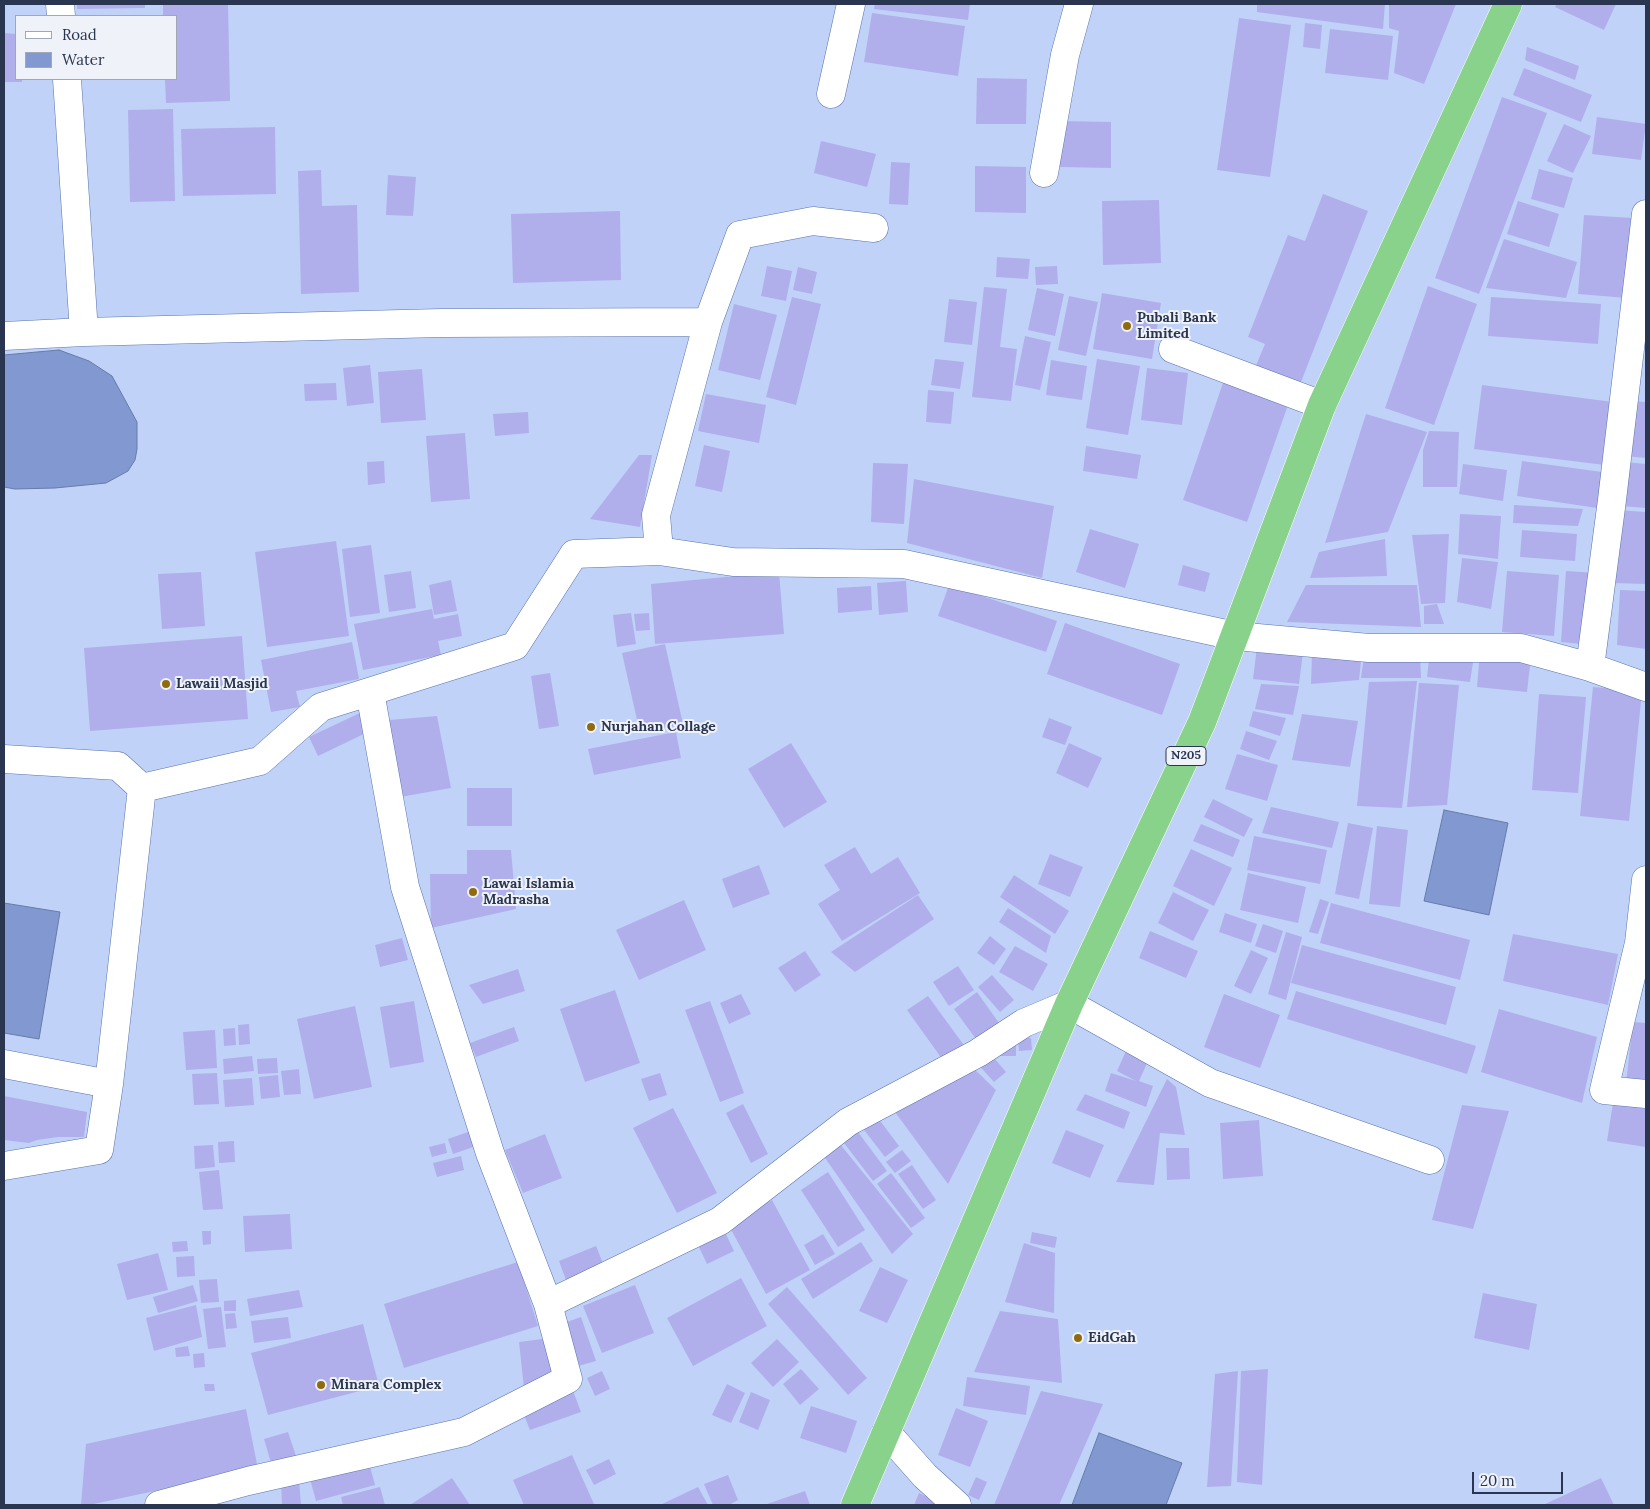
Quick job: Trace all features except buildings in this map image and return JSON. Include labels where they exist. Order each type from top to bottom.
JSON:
[{"type":"highway","name":"N205","points":[[855,1505],[1068,1004],[1202,722],[1322,405],[1508,4]]},
{"type":"street","points":[[831,94],[851,4]]},
{"type":"street","points":[[1044,173],[1065,55],[1078,4]]},
{"type":"street","points":[[66,80],[84,332]]},
{"type":"street","points":[[1590,667],[1646,214]]},
{"type":"street","points":[[659,551],[656,515],[708,322],[740,235],[813,221],[874,228]]},
{"type":"street","points":[[4,336],[84,332],[441,323],[708,322]]},
{"type":"street","points":[[1173,349],[1322,405]]},
{"type":"street","points":[[142,788],[260,761],[321,707],[515,646],[574,554],[659,551],[733,562],[904,564],[1235,636],[1369,648],[1521,648],[1590,667],[1646,687]]},
{"type":"street","points":[[159,1505],[248,1481],[464,1432],[568,1379],[548,1304],[490,1153],[405,887],[370,692]]},
{"type":"street","points":[[4,759],[118,766],[142,788]]},
{"type":"street","points":[[4,1166],[99,1150],[142,788]]},
{"type":"street","points":[[1646,880],[1639,943],[1604,1090],[1646,1094]]},
{"type":"street","points":[[548,1304],[720,1221],[848,1122],[978,1053],[1024,1023],[1068,1004],[1210,1083],[1430,1160]]},
{"type":"street","points":[[4,1064],[108,1084]]},
{"type":"street","points":[[886,1432],[924,1476],[956,1505]]},
{"type":"water","points":[[59,350],[89,361],[112,376],[137,422],[135,460],[128,471],[106,483],[55,488],[15,489],[4,487],[4,355]]},
{"type":"water","points":[[1444,810],[1508,823],[1489,915],[1424,901]]},
{"type":"water","points":[[4,903],[60,912],[39,1039],[4,1033]]},
{"type":"water","points":[[1099,1433],[1182,1463],[1166,1505],[1072,1505]]},
{"type":"place","name":"Pubali Bank Limited","points":[[1127,326]]},
{"type":"place","name":"Lawaii Masjid","points":[[166,684]]},
{"type":"place","name":"Nurjahan Collage","points":[[591,727]]},
{"type":"place","name":"Lawai Islamia Madrasha","points":[[473,892]]},
{"type":"place","name":"EidGah","points":[[1078,1338]]},
{"type":"place","name":"Minara Complex","points":[[321,1385]]}]
